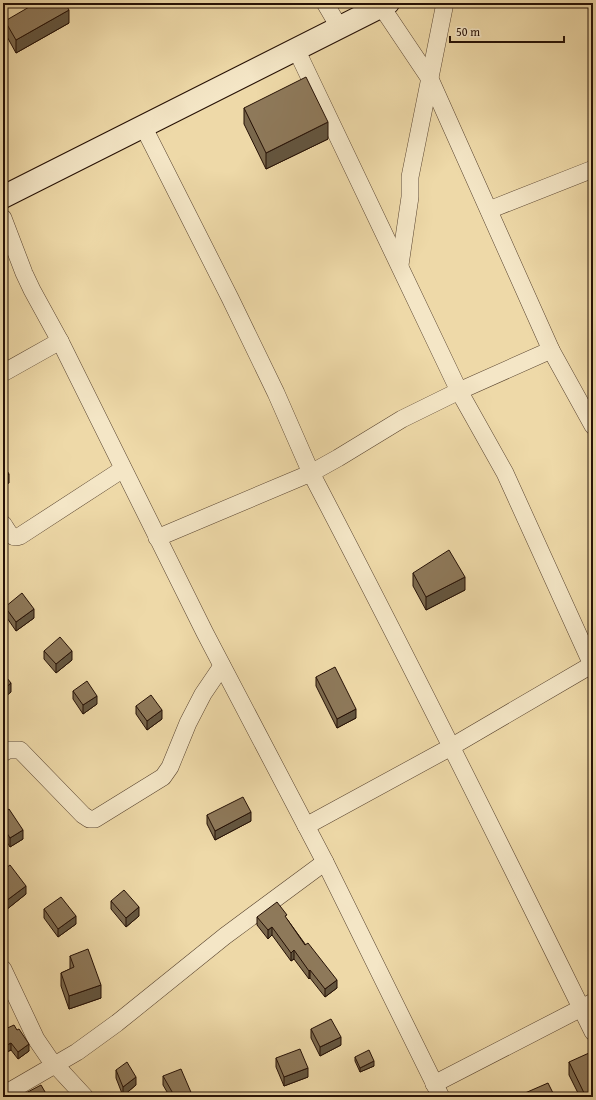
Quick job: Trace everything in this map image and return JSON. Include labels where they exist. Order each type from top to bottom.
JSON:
[{"type":"main road","points":[[3,197],[384,5]]},
{"type":"street","points":[[325,3],[339,27]]},
{"type":"street","points":[[400,265],[410,197],[410,177],[445,3]]},
{"type":"street","points":[[384,5],[430,79],[551,350],[593,426]]},
{"type":"street","points":[[296,49],[459,391],[505,474],[593,665],[451,747],[306,826]]},
{"type":"street","points":[[143,126],[227,291],[276,393],[311,473],[451,747],[587,1005],[593,1032]]},
{"type":"street","points":[[489,210],[593,169]]},
{"type":"street","points":[[3,218],[29,285],[60,341],[222,666],[325,862],[437,1090],[587,1005]]},
{"type":"street","points":[[3,373],[60,341]]},
{"type":"street","points":[[157,538],[311,473],[402,419],[459,391],[551,350]]},
{"type":"street","points":[[3,524],[12,537],[15,538],[20,536],[123,470]]},
{"type":"street","points":[[3,753],[8,750],[20,750],[83,815],[89,819],[95,819],[163,777],[170,767],[200,700],[222,666]]},
{"type":"street","points":[[3,1096],[77,1052],[117,1023],[226,936],[325,862]]},
{"type":"street","points":[[3,969],[36,1039],[49,1058],[85,1097]]},
{"type":"building","points":[[36,3],[65,3],[69,10],[16,40],[5,21]]},
{"type":"building","points":[[306,77],[328,122],[266,153],[244,108]]},
{"type":"building","points":[[3,464],[9,474],[3,478]]},
{"type":"building","points":[[449,550],[465,577],[426,597],[413,573]]},
{"type":"building","points":[[22,593],[34,609],[16,622],[5,607]]},
{"type":"building","points":[[60,637],[72,651],[56,664],[44,651]]},
{"type":"building","points":[[335,667],[356,709],[337,719],[316,677]]},
{"type":"building","points":[[3,673],[11,683],[3,690]]},
{"type":"building","points":[[87,681],[97,696],[83,705],[73,691]]},
{"type":"building","points":[[151,695],[162,710],[147,721],[136,706]]},
{"type":"building","points":[[243,797],[251,812],[215,831],[207,815]]},
{"type":"building","points":[[9,809],[23,830],[10,838],[3,827],[3,813]]},
{"type":"building","points":[[10,865],[26,886],[6,901],[3,898],[3,870]]},
{"type":"building","points":[[124,890],[139,907],[126,918],[111,901]]},
{"type":"building","points":[[61,897],[76,916],[58,929],[44,909]]},
{"type":"building","points":[[277,902],[287,915],[285,916],[305,945],[308,943],[337,980],[325,989],[310,970],[309,971],[294,950],[291,953],[272,927],[268,930],[257,917]]},
{"type":"building","points":[[88,949],[101,985],[69,996],[61,973],[74,967],[70,956]]},
{"type":"building","points":[[331,1019],[341,1037],[320,1047],[311,1029]]},
{"type":"building","points":[[14,1025],[17,1030],[19,1029],[29,1044],[18,1052],[11,1043],[3,1047],[3,1030]]},
{"type":"building","points":[[300,1049],[308,1068],[284,1077],[276,1058]]},
{"type":"building","points":[[369,1050],[374,1061],[360,1068],[355,1057]]},
{"type":"building","points":[[589,1053],[593,1061],[593,1097],[586,1097],[569,1062]]},
{"type":"building","points":[[127,1062],[136,1077],[123,1087],[116,1070]]},
{"type":"building","points":[[181,1069],[193,1097],[175,1097],[163,1076]]},
{"type":"building","points":[[548,1083],[555,1097],[527,1097],[525,1093]]},
{"type":"building","points":[[41,1085],[48,1097],[25,1097],[24,1094]]}]
